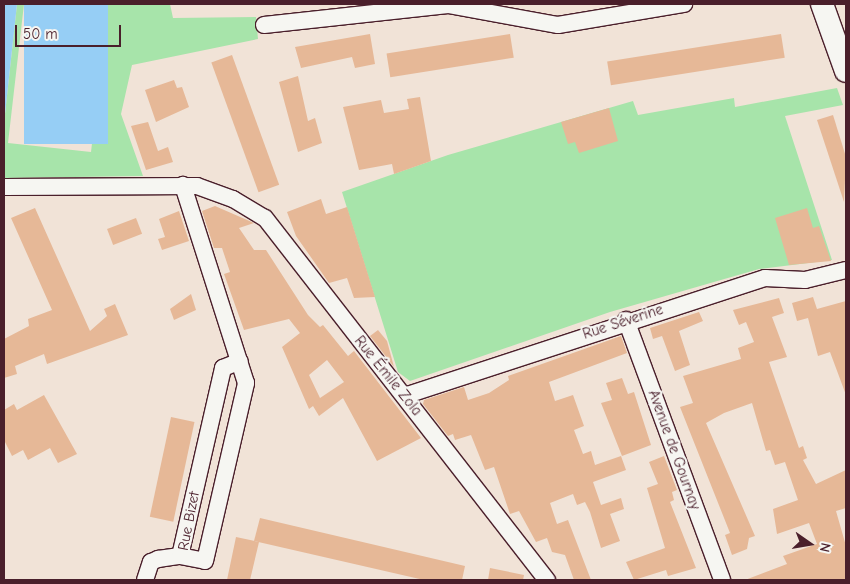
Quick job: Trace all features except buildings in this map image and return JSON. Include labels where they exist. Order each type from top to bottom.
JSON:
[{"type":"main road","points":[[822,4],[846,71]]},
{"type":"street","points":[[264,25],[448,5],[558,25],[684,4]]},
{"type":"street","points":[[4,188],[183,185]]},
{"type":"street","name":"Rue Émile Zola","points":[[183,185],[213,189],[264,218],[547,580]]},
{"type":"street","name":"Rue Bizet","points":[[183,185],[240,361],[246,383],[205,561],[180,556],[223,368],[240,361]]},
{"type":"street","name":"Rue Séverine","points":[[404,396],[626,320],[765,278],[806,280],[846,270]]},
{"type":"street","name":"Avenue de Gournay","points":[[626,320],[722,580]]},
{"type":"street","points":[[145,580],[150,562],[180,556]]},
{"type":"green space","points":[[17,4],[24,4],[8,143],[91,152],[108,4],[170,4],[173,18],[256,17],[258,39],[132,65],[121,114],[143,176],[4,178],[4,123]]},
{"type":"green space","points":[[837,88],[843,105],[785,116],[832,260],[759,269],[610,312],[410,381],[398,372],[342,192],[448,155],[633,101],[638,115],[734,98],[735,107]]},
{"type":"water","points":[[4,4],[17,4],[4,123]]},
{"type":"water","points":[[24,4],[108,4],[108,144],[24,144]]}]
